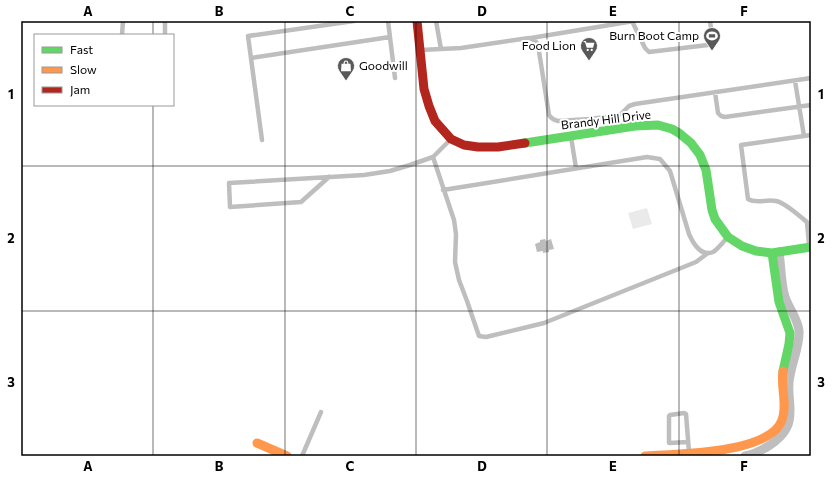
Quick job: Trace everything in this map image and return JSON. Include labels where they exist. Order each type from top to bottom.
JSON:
[{"type":"street","points":[[416,21],[424,89],[429,106],[435,121],[451,139]]},
{"type":"street","name":"Brandy Hill Drive","points":[[451,139],[464,145],[498,148],[635,126],[658,125],[672,129],[691,143],[700,155],[706,170],[712,210],[715,219],[728,237],[742,246],[756,251],[776,253],[810,247]]},
{"type":"street","points":[[645,456],[689,454],[722,450],[757,441],[769,436],[775,431],[782,419],[782,377],[790,335],[779,302],[776,253]]},
{"type":"street","points":[[745,456],[773,443],[787,428],[790,419],[788,386],[799,331],[798,324],[787,304],[784,295],[776,253]]},
{"type":"street","points":[[257,443],[287,456]]},
{"type":"lane","points":[[122,34],[123,21]]},
{"type":"lane","points":[[165,21],[165,34]]},
{"type":"lane","points":[[262,140],[248,36],[354,21]]},
{"type":"lane","points":[[388,21],[395,78]]},
{"type":"lane","points":[[436,21],[441,49]]},
{"type":"lane","points":[[420,50],[461,48],[634,21],[645,48],[649,52],[708,45],[713,42],[710,21]]},
{"type":"lane","points":[[251,58],[390,37]]},
{"type":"lane","points":[[529,38],[533,39],[538,45],[549,115],[551,118],[558,121],[615,116],[621,114],[629,106],[635,104],[811,78]]},
{"type":"lane","points":[[796,81],[804,136]]},
{"type":"lane","points":[[714,92],[718,113],[725,117],[811,105]]},
{"type":"lane","points":[[810,247],[809,221],[781,202],[752,202],[748,199],[741,145],[811,135]]},
{"type":"lane","points":[[570,136],[576,168]]},
{"type":"lane","points":[[329,177],[301,202],[230,207],[229,183],[329,177],[364,175],[390,170],[433,157],[451,139]]},
{"type":"lane","points":[[433,157],[454,220],[456,234],[455,262],[458,280],[479,336],[486,337],[544,323],[696,262],[708,253]]},
{"type":"lane","points":[[443,190],[647,157],[660,159],[670,171],[689,234],[694,244],[700,251],[708,253],[714,252],[728,237]]},
{"type":"lane","points":[[302,456],[321,412]]},
{"type":"lane","points":[[688,442],[669,444],[670,415],[686,414],[689,454]]},
{"type":"shaded area","points":[[647,208],[652,224],[633,229],[628,213]]},
{"type":"shaded area","points":[[545,239],[546,241],[551,239],[554,249],[549,250],[549,252],[537,252],[535,244],[540,242],[540,240]]},
{"type":"traffic: fast","points":[[525,143],[635,126],[658,125],[672,129],[691,143],[700,155],[706,170],[712,210],[715,219],[728,237],[742,246],[756,251],[772,253],[811,247]]},
{"type":"traffic: fast","points":[[772,253],[779,302],[790,333],[783,371]]},
{"type":"traffic: slow","points":[[645,456],[699,453],[721,450],[742,446],[760,440],[774,431],[782,420],[784,414],[782,383],[783,371]]},
{"type":"traffic: slow","points":[[257,443],[287,456]]},
{"type":"traffic: jam","points":[[417,21],[424,89],[435,121],[451,139],[464,145],[498,147],[525,143]]},
{"type":"place","name":"Burn Boot Camp","points":[[712,51]]},
{"type":"place","name":"Food Lion","points":[[589,61]]},
{"type":"place","name":"Goodwill","points":[[346,81]]}]
